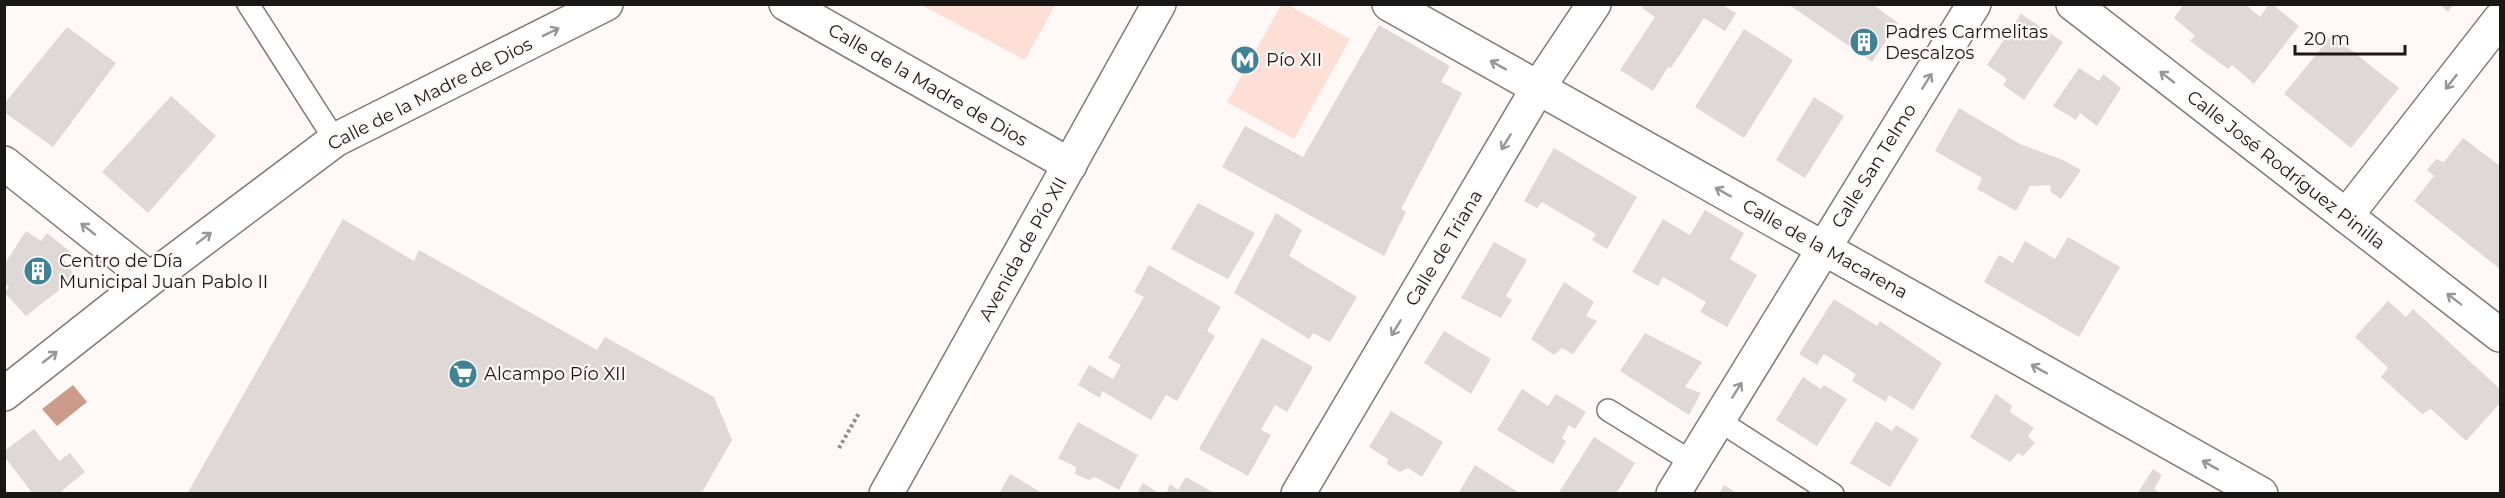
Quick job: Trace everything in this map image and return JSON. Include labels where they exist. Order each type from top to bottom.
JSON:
[{"type":"street","name":"Calle de la Madre de Dios","points":[[4,394],[150,279],[335,140],[606,4]]},
{"type":"street","name":"Calle de la Madre de Dios","points":[[786,4],[1070,165]]},
{"type":"street","name":"Avenida de Pío XII","points":[[886,494],[1159,4]]},
{"type":"street","name":"Calle de la Macarena","points":[[1389,4],[2260,494]]},
{"type":"street","name":"Calle de Triana","points":[[1298,494],[1538,88],[1594,4]]},
{"type":"street","name":"Calle San Telmo","points":[[1673,494],[1974,4]]},
{"type":"street","name":"Calle José Rodríguez Pinilla","points":[[2073,4],[2500,334]]},
{"type":"street","points":[[2346,216],[2500,20]]},
{"type":"street","points":[[4,163],[150,279]]},
{"type":"lane","points":[[248,4],[335,140]]},
{"type":"lane","points":[[1608,410],[1692,462]]},
{"type":"lane","points":[[1718,420],[1833,494]]},
{"type":"path","points":[[839,448],[859,413]]},
{"type":"shaded area","points":[[921,5],[1055,5],[1025,60]]},
{"type":"shaded area","points":[[1281,5],[1288,5],[1350,39],[1294,139],[1227,102]]},
{"type":"shaded area","points":[[73,385],[87,402],[57,426],[42,409]]},
{"type":"building","points":[[1644,4],[1721,4],[1736,13],[1725,31],[1704,18],[1653,91],[1620,70],[1655,17],[1642,8]]},
{"type":"building","name":"Padres Carmelitas Descalzos","points":[[1788,4],[1872,4],[1898,23],[1872,62]]},
{"type":"building","points":[[2184,4],[2245,4],[2260,17],[2269,4],[2272,4],[2299,26],[2254,84],[2232,65],[2228,69],[2190,41],[2195,36],[2174,18]]},
{"type":"building","points":[[2439,4],[2454,4],[2448,12]]},
{"type":"building","points":[[2021,14],[2063,42],[2024,100],[2003,85],[2007,79],[1987,65]]},
{"type":"building","points":[[1379,25],[1450,66],[1441,82],[1462,93],[1401,209],[1406,212],[1384,256],[1222,167],[1245,126],[1303,157]]},
{"type":"building","points":[[67,27],[116,63],[53,147],[4,112],[4,104]]},
{"type":"building","points":[[1744,29],[1793,60],[1744,138],[1695,107]]},
{"type":"building","points":[[2332,35],[2399,88],[2351,148],[2284,94]]},
{"type":"building","points":[[2079,68],[2099,81],[2103,74],[2121,88],[2097,126],[2080,113],[2076,120],[2053,106]]},
{"type":"building","points":[[171,96],[216,136],[148,213],[102,172]]},
{"type":"building","points":[[1814,97],[1844,116],[1805,178],[1776,160]]},
{"type":"building","points":[[1959,108],[2020,144],[2063,160],[2081,170],[2061,199],[2051,192],[2050,185],[2030,186],[2016,211],[1977,189],[1982,178],[1935,151]]},
{"type":"building","points":[[2463,138],[2500,166],[2500,269],[2414,201],[2434,176],[2427,170],[2436,159],[2444,162]]},
{"type":"building","points":[[1554,148],[1637,197],[1607,249],[1592,240],[1596,234],[1542,202],[1537,208],[1524,201]]},
{"type":"building","points":[[1198,203],[1255,233],[1228,279],[1171,249]]},
{"type":"building","points":[[1705,210],[1744,233],[1730,259],[1757,275],[1727,327],[1700,312],[1706,302],[1663,277],[1658,286],[1632,272],[1663,219],[1690,235]]},
{"type":"building","points":[[1276,213],[1302,230],[1289,256],[1357,297],[1330,342],[1313,333],[1309,339],[1234,293]]},
{"type":"building","name":"Alcampo Pío XII","points":[[343,219],[414,261],[419,250],[597,350],[605,337],[714,397],[732,440],[701,494],[187,494]]},
{"type":"building","name":"Centro de Día Municipal Juan Pablo II","points":[[26,231],[41,241],[47,233],[72,253],[63,259],[76,277],[26,316],[4,292],[9,288],[4,281],[4,265]]},
{"type":"building","points":[[2068,237],[2120,267],[2079,337],[1984,282],[1999,255],[2013,263],[2025,241],[2055,259]]},
{"type":"building","points":[[1494,242],[1527,260],[1506,296],[1512,300],[1501,318],[1461,298]]},
{"type":"building","points":[[1149,265],[1221,307],[1207,331],[1215,336],[1177,401],[1166,395],[1151,420],[1102,391],[1100,398],[1078,385],[1089,365],[1113,379],[1121,365],[1108,358],[1144,297],[1134,292]]},
{"type":"building","points":[[1564,282],[1594,302],[1586,316],[1597,321],[1573,354],[1562,348],[1554,355],[1531,339]]},
{"type":"building","points":[[1834,299],[1877,326],[1880,321],[1942,363],[1913,410],[1889,395],[1886,402],[1852,381],[1856,374],[1824,354],[1817,365],[1799,354]]},
{"type":"building","points":[[2388,301],[2406,317],[2413,309],[2500,389],[2500,403],[2466,441],[2431,409],[2422,414],[2381,377],[2388,368],[2355,337]]},
{"type":"building","points":[[1444,331],[1491,359],[1471,394],[1424,363]]},
{"type":"building","points":[[1645,333],[1702,362],[1685,387],[1701,393],[1689,415],[1620,371]]},
{"type":"building","points":[[1262,338],[1313,367],[1287,412],[1275,405],[1261,430],[1271,435],[1248,476],[1199,449]]},
{"type":"building","points":[[1803,377],[1821,389],[1824,385],[1847,399],[1817,446],[1776,420]]},
{"type":"building","points":[[1522,389],[1548,406],[1556,394],[1586,412],[1575,429],[1569,425],[1562,438],[1566,441],[1553,464],[1497,430]]},
{"type":"building","points":[[1996,394],[2012,406],[2010,412],[2034,428],[2028,436],[2035,443],[2023,456],[2018,453],[2010,462],[1970,437]]},
{"type":"building","points":[[1391,411],[1443,442],[1422,477],[1408,468],[1400,472],[1387,464],[1388,459],[1369,447]]},
{"type":"building","points":[[1876,421],[1892,431],[1896,425],[1919,439],[1890,487],[1850,463]]},
{"type":"building","points":[[1078,422],[1138,455],[1119,490],[1095,477],[1089,480],[1075,474],[1076,467],[1058,458]]},
{"type":"building","points":[[34,429],[59,461],[70,453],[85,472],[58,494],[33,494],[4,456],[4,451]]},
{"type":"building","points":[[1594,437],[1635,463],[1616,494],[1558,494]]},
{"type":"building","points":[[1475,465],[1521,494],[1458,494]]},
{"type":"building","points":[[2153,469],[2162,475],[2154,489],[2161,494],[2137,494]]},
{"type":"building","points":[[1010,474],[1044,494],[999,494]]},
{"type":"building","points":[[1186,477],[1216,494],[1166,494],[1170,484],[1178,490]]},
{"type":"building","points":[[1143,483],[1160,494],[1137,494]]},
{"type":"building","points":[[1724,485],[1738,494],[1719,494]]},
{"type":"place","name":"Padres Carmelitas Descalzos","points":[[1864,42]]},
{"type":"place","name":"Pío XII","points":[[1245,60]]},
{"type":"place","name":"Centro de Día Municipal Juan Pablo II","points":[[38,271]]},
{"type":"place","name":"Alcampo Pío XII","points":[[463,374]]}]
